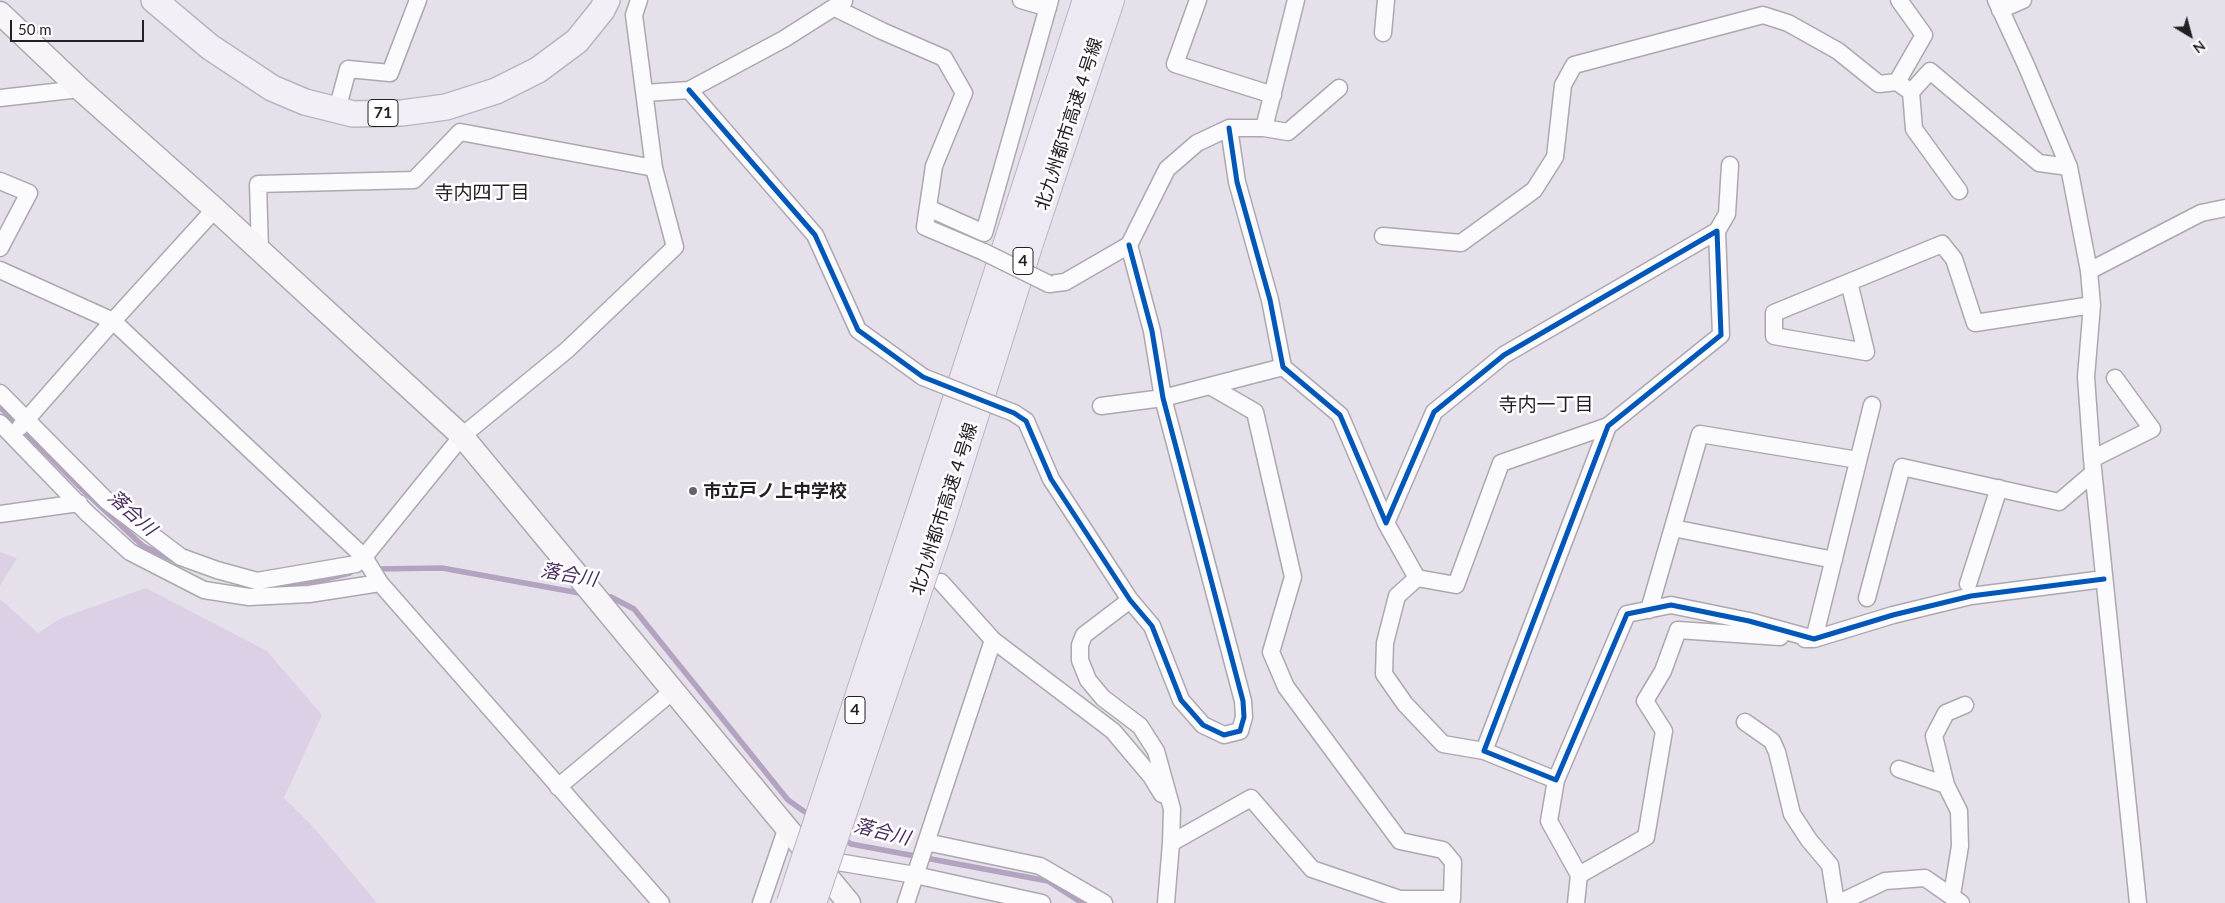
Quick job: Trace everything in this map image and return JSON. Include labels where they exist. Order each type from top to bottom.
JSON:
[{"type":"highway","name":"北九州都市高速４号線","points":[[812,903],[1087,0]]},
{"type":"highway","name":"北九州都市高速４号線","points":[[791,903],[1028,246],[1110,0]]},
{"type":"main road","name":"71","points":[[154,0],[210,47],[272,88],[305,102],[352,114],[402,113],[446,107],[496,91],[538,70],[577,41],[602,10],[607,0]]},
{"type":"street","points":[[337,110],[348,69],[390,73],[418,0]]},
{"type":"street","points":[[0,393],[107,501],[181,557],[217,570],[257,581],[356,564],[364,558],[462,436],[567,350],[675,247],[654,168],[634,15],[639,0]]},
{"type":"street","points":[[928,208],[984,233],[1049,4],[1021,0]]},
{"type":"street","points":[[1198,0],[1175,64],[1273,95]]},
{"type":"street","points":[[1264,128],[1296,0]]},
{"type":"street","points":[[1383,33],[1386,0]]},
{"type":"street","points":[[1897,82],[1924,36],[1899,0]]},
{"type":"street","points":[[2023,0],[1998,5],[2069,167],[2089,271],[2092,305],[2086,377],[2092,466],[2138,903]]},
{"type":"street","points":[[645,93],[689,90],[784,39],[840,4],[882,31],[944,58],[964,93],[934,166],[925,227],[984,252],[1049,284],[1065,282],[1129,245],[1167,169],[1197,143],[1229,128],[1264,128],[1288,132],[1339,88]]},
{"type":"street","points":[[0,13],[80,89],[216,209],[462,436],[849,903]]},
{"type":"street","points":[[1383,236],[1460,243],[1534,190],[1555,157],[1563,85],[1574,65],[1763,15],[1788,23],[1838,51],[1879,84],[1897,82],[1911,92]]},
{"type":"street","points":[[1959,191],[1914,129],[1911,92],[1930,71],[2039,163],[2069,167]]},
{"type":"street","points":[[0,98],[80,89]]},
{"type":"street","points":[[689,90],[815,235],[858,330],[923,377],[1014,413],[1026,421],[1051,479],[1130,600],[1152,626],[1181,700],[1203,726],[1224,735],[1240,730],[1244,717],[1243,701],[1163,398],[1152,331],[1129,245]]},
{"type":"street","points":[[1229,128],[1237,182],[1270,300],[1283,366],[1340,414],[1386,522],[1416,578]]},
{"type":"street","points":[[260,250],[258,184],[414,180],[460,132],[654,168]]},
{"type":"street","points":[[1386,522],[1434,412],[1504,356],[1717,231],[1727,214],[1730,165]]},
{"type":"street","points":[[0,181],[29,193],[0,248]]},
{"type":"street","points":[[2089,271],[2201,213],[2225,208]]},
{"type":"street","points":[[12,436],[112,321],[216,209]]},
{"type":"street","points":[[1416,578],[1456,585],[1501,463],[1608,426],[1721,335],[1717,231]]},
{"type":"street","points":[[1849,282],[1866,352],[1774,336],[1774,313],[1849,282],[1942,244],[1954,259],[1975,324],[2092,305]]},
{"type":"street","points":[[0,270],[112,321],[364,558],[380,583],[661,903]]},
{"type":"street","points":[[1101,406],[1163,398],[1283,366]]},
{"type":"street","points":[[1867,598],[1902,466],[2059,502],[2092,466],[2152,429],[2115,378]]},
{"type":"street","points":[[1172,843],[1251,798],[1312,869],[1400,899],[1452,899],[1453,862],[1443,850],[1400,841],[1286,687],[1271,652],[1293,577],[1255,412],[1210,386]]},
{"type":"street","points":[[1814,639],[1872,405]]},
{"type":"street","points":[[0,423],[79,503],[86,513],[130,552],[204,590],[259,596],[309,594],[380,583]]},
{"type":"street","points":[[1484,751],[1608,426]]},
{"type":"street","points":[[1648,610],[1700,434],[1858,460]]},
{"type":"street","points":[[1968,584],[1999,488]]},
{"type":"street","points":[[0,514],[79,503]]},
{"type":"street","points":[[1673,528],[1834,560]]},
{"type":"street","points":[[1416,578],[1397,596],[1385,643],[1384,674],[1405,704],[1443,744],[1484,751],[1556,780]]},
{"type":"street","points":[[1579,876],[1646,837],[1664,731],[1645,701],[1663,671],[1678,630],[1814,639],[1971,596],[2104,579]]},
{"type":"street","points":[[941,582],[993,640],[1113,731],[1151,776],[1172,809]]},
{"type":"street","points":[[1130,600],[1084,635],[1080,645],[1080,660],[1088,680],[1103,698],[1140,726],[1156,751],[1172,809],[1172,843],[1166,903]]},
{"type":"street","points":[[1576,903],[1579,876],[1549,821],[1556,780],[1627,614],[1671,605],[1749,620],[1814,639]]},
{"type":"street","points":[[906,903],[993,640]]},
{"type":"street","points":[[558,787],[674,690]]},
{"type":"street","points":[[1956,899],[1960,846],[1959,811],[1946,785],[1934,736],[1946,713],[1966,706]]},
{"type":"street","points":[[1745,722],[1772,742],[1792,814],[1809,840],[1830,865],[1838,903],[1884,882],[1926,878],[1956,899]]},
{"type":"street","points":[[1899,769],[1946,785]]},
{"type":"street","points":[[761,903],[787,827]]},
{"type":"street","points":[[926,842],[1040,866],[1104,903]]},
{"type":"street","points":[[813,858],[915,875],[1042,903]]},
{"type":"shaded area","points":[[0,552],[17,558],[0,586]]},
{"type":"shaded area","points":[[146,588],[267,651],[322,715],[284,798],[315,829],[377,903],[0,903],[0,599],[38,633],[61,618]]},
{"type":"waterway","name":"落合川","points":[[0,407],[84,491],[143,546],[173,560]]},
{"type":"waterway","name":"落合川","points":[[374,569],[442,568],[585,594]]},
{"type":"waterway","name":"落合川","points":[[283,584],[317,581],[350,573]]},
{"type":"waterway","name":"落合川","points":[[604,596],[611,597],[634,609],[788,800],[812,817]]},
{"type":"waterway","name":"落合川","points":[[842,838],[851,844],[1048,881],[1082,903]]},
{"type":"cycle path","points":[[689,90],[815,235],[858,330],[923,377],[1014,413],[1026,421],[1051,479],[1130,600],[1152,626],[1181,700],[1203,725],[1224,735],[1240,731],[1244,717],[1243,701],[1163,398],[1152,331],[1129,245]]},
{"type":"cycle path","points":[[1229,128],[1237,182],[1270,300],[1283,367],[1340,415],[1386,523],[1434,412],[1504,355],[1717,231],[1721,335],[1608,426],[1484,751],[1556,780],[1627,614],[1671,605],[1749,621],[1814,639],[1893,615],[1971,596],[2104,579]]},
{"type":"place","name":"市立戸ノ上中学校","points":[[693,491]]},
{"type":"district","name":"寺内四丁目","points":[[482,193]]},
{"type":"district","name":"寺内一丁目","points":[[1546,405]]}]
